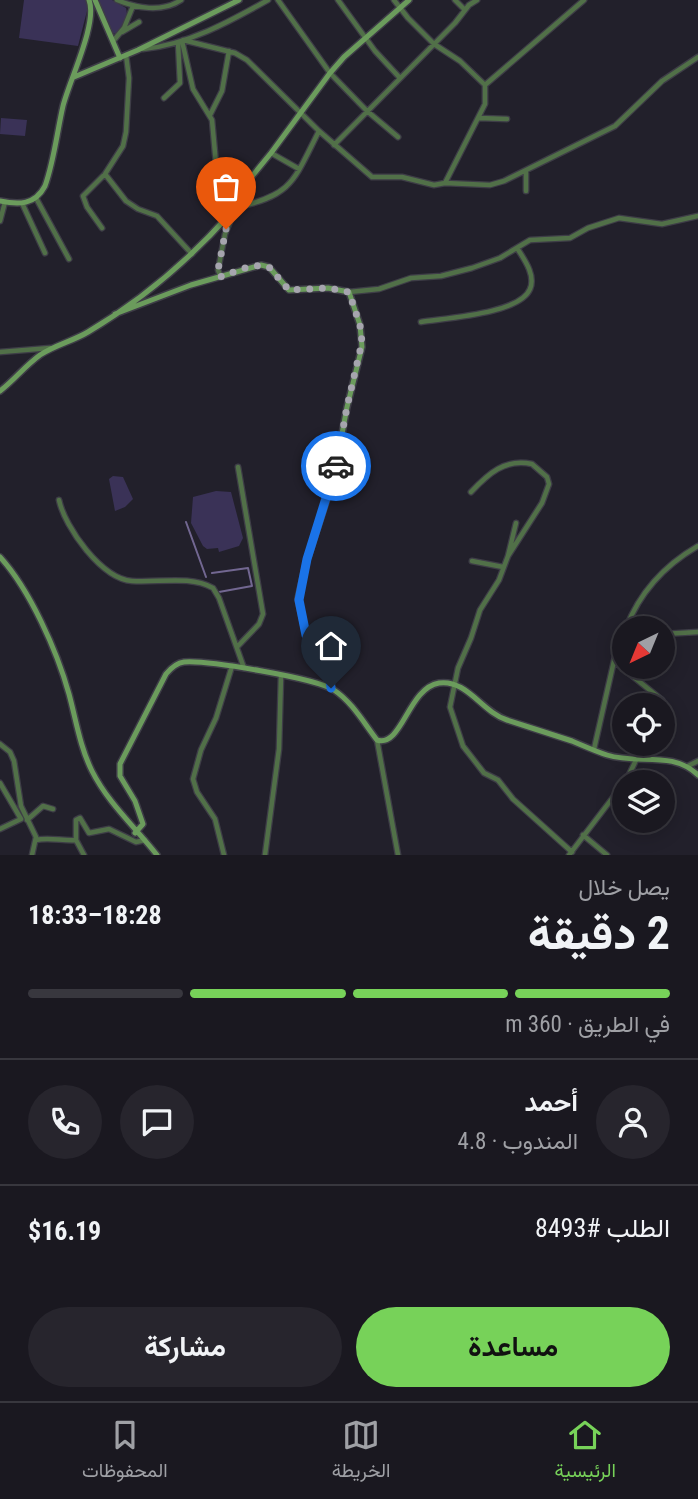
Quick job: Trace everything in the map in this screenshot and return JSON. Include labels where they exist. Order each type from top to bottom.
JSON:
[{"type":"street","points":[[0,221],[2,202],[22,203],[36,198],[46,183],[63,105],[74,77],[90,16],[89,0]]},
{"type":"street","points":[[95,0],[123,56],[129,78],[124,140],[120,153],[105,174],[83,196],[87,207],[102,228]]},
{"type":"street","points":[[117,0],[133,6],[160,8],[174,5],[181,0]]},
{"type":"street","points":[[74,77],[138,50],[239,0]]},
{"type":"street","points":[[138,50],[181,41],[228,22],[268,0]]},
{"type":"street","points":[[278,0],[330,73],[367,111],[398,137]]},
{"type":"street","points":[[338,0],[400,78]]},
{"type":"street","points":[[394,0],[434,44],[485,85],[486,101],[445,183]]},
{"type":"street","points":[[220,277],[218,271],[225,234],[235,208],[235,197],[330,73],[409,0]]},
{"type":"street","points":[[455,0],[465,10]]},
{"type":"street","points":[[334,145],[477,0]]},
{"type":"street","points":[[485,85],[584,0]]},
{"type":"street","points":[[114,40],[121,32],[133,6]]},
{"type":"street","points":[[90,16],[102,14]]},
{"type":"street","points":[[121,32],[139,22]]},
{"type":"street","points":[[181,41],[229,51],[253,64],[299,113],[372,177],[402,177],[434,185],[497,184],[526,170],[615,126],[662,81],[698,57]]},
{"type":"street","points":[[164,97],[180,83],[181,41]]},
{"type":"street","points":[[181,41],[193,89],[210,115],[214,130],[213,152],[216,164],[226,186],[235,197]]},
{"type":"street","points":[[210,115],[222,91],[229,51]]},
{"type":"street","points":[[479,117],[507,118]]},
{"type":"street","points":[[0,398],[2,390],[29,364],[51,348],[86,333],[137,300],[192,254],[235,208],[262,201],[283,191],[299,169],[318,131]]},
{"type":"street","points":[[271,153],[299,169]]},
{"type":"street","points":[[526,170],[526,191]]},
{"type":"street","points":[[105,174],[127,201],[134,207],[157,216],[192,254]]},
{"type":"street","points":[[36,198],[69,259]]},
{"type":"street","points":[[22,203],[45,253]]},
{"type":"street","points":[[115,314],[247,267],[269,267],[289,290],[328,288],[349,292],[379,289],[411,278],[454,272],[493,261],[533,239],[570,238],[588,228],[619,218],[662,224],[698,216]]},
{"type":"street","points":[[421,322],[484,314],[522,298],[530,289],[531,278],[528,265],[517,248]]},
{"type":"street","points":[[331,688],[329,668],[306,635],[299,600],[307,559],[334,477],[362,347],[360,325],[349,292]]},
{"type":"street","points":[[0,352],[51,348]]},
{"type":"street","points":[[471,492],[493,470],[512,464],[532,464],[547,477],[549,484],[547,494],[508,556],[499,580],[478,615],[453,684],[449,700],[450,712],[467,752],[484,773],[498,780],[513,799],[571,853],[627,779],[637,758]]},
{"type":"street","points":[[237,647],[259,624],[263,614],[238,467]]},
{"type":"street","points":[[59,500],[66,523],[79,541],[89,553],[118,576],[130,581],[190,581],[213,588],[244,668]]},
{"type":"street","points":[[508,556],[516,523]]},
{"type":"street","points":[[632,616],[648,587],[674,562],[698,546]]},
{"type":"street","points":[[0,557],[24,589],[49,642],[65,683],[91,771],[108,797],[155,855]]},
{"type":"street","points":[[472,561],[503,567]]},
{"type":"street","points":[[676,633],[698,632]]},
{"type":"street","points":[[136,832],[144,824],[135,801],[120,776],[119,767],[167,671],[179,663],[232,666],[331,688],[353,708],[377,740],[398,855]]},
{"type":"street","points":[[224,855],[215,819],[197,792],[193,779],[198,757],[216,718],[232,666]]},
{"type":"street","points":[[594,749],[612,670]]},
{"type":"street","points":[[265,855],[279,749],[281,676]]},
{"type":"street","points":[[636,679],[653,693]]},
{"type":"street","points":[[377,740],[386,741],[393,737],[415,700],[429,687],[438,683],[453,684],[466,690],[494,715],[608,756],[676,762],[688,766],[698,775]]},
{"type":"street","points":[[0,744],[12,755],[24,819]]},
{"type":"street","points":[[688,766],[698,761]]},
{"type":"street","points":[[0,783],[36,840],[32,855]]},
{"type":"street","points":[[0,829],[24,819],[41,806],[53,809]]},
{"type":"street","points":[[84,855],[76,840],[76,822],[79,818],[89,833],[109,829],[132,841],[144,840]]},
{"type":"street","points":[[583,835],[607,855]]},
{"type":"street","points":[[36,840],[76,840]]},
{"type":"shaded area","points":[[24,0],[86,0],[88,7],[78,46],[19,38]]},
{"type":"shaded area","points":[[99,0],[112,0],[126,8],[126,19],[116,34],[112,33]]},
{"type":"shaded area","points":[[1,118],[27,120],[25,136],[0,134]]},
{"type":"shaded area","points":[[113,476],[123,477],[133,499],[125,507],[115,511],[109,479]]},
{"type":"shaded area","points":[[216,491],[231,492],[243,538],[239,546],[219,552],[218,548],[207,549],[203,546],[191,523],[193,497]]},
{"type":"waterway","points":[[186,522],[206,577]]},
{"type":"waterway","points":[[212,573],[248,568],[252,586],[219,592]]},
{"type":"way so far","points":[[226,229],[218,270],[220,277],[247,267],[265,265],[289,290],[328,288],[349,292],[360,325],[362,342],[336,466]]},
{"type":"route","points":[[331,688],[329,668],[306,635],[299,600],[307,559],[336,466]]}]
